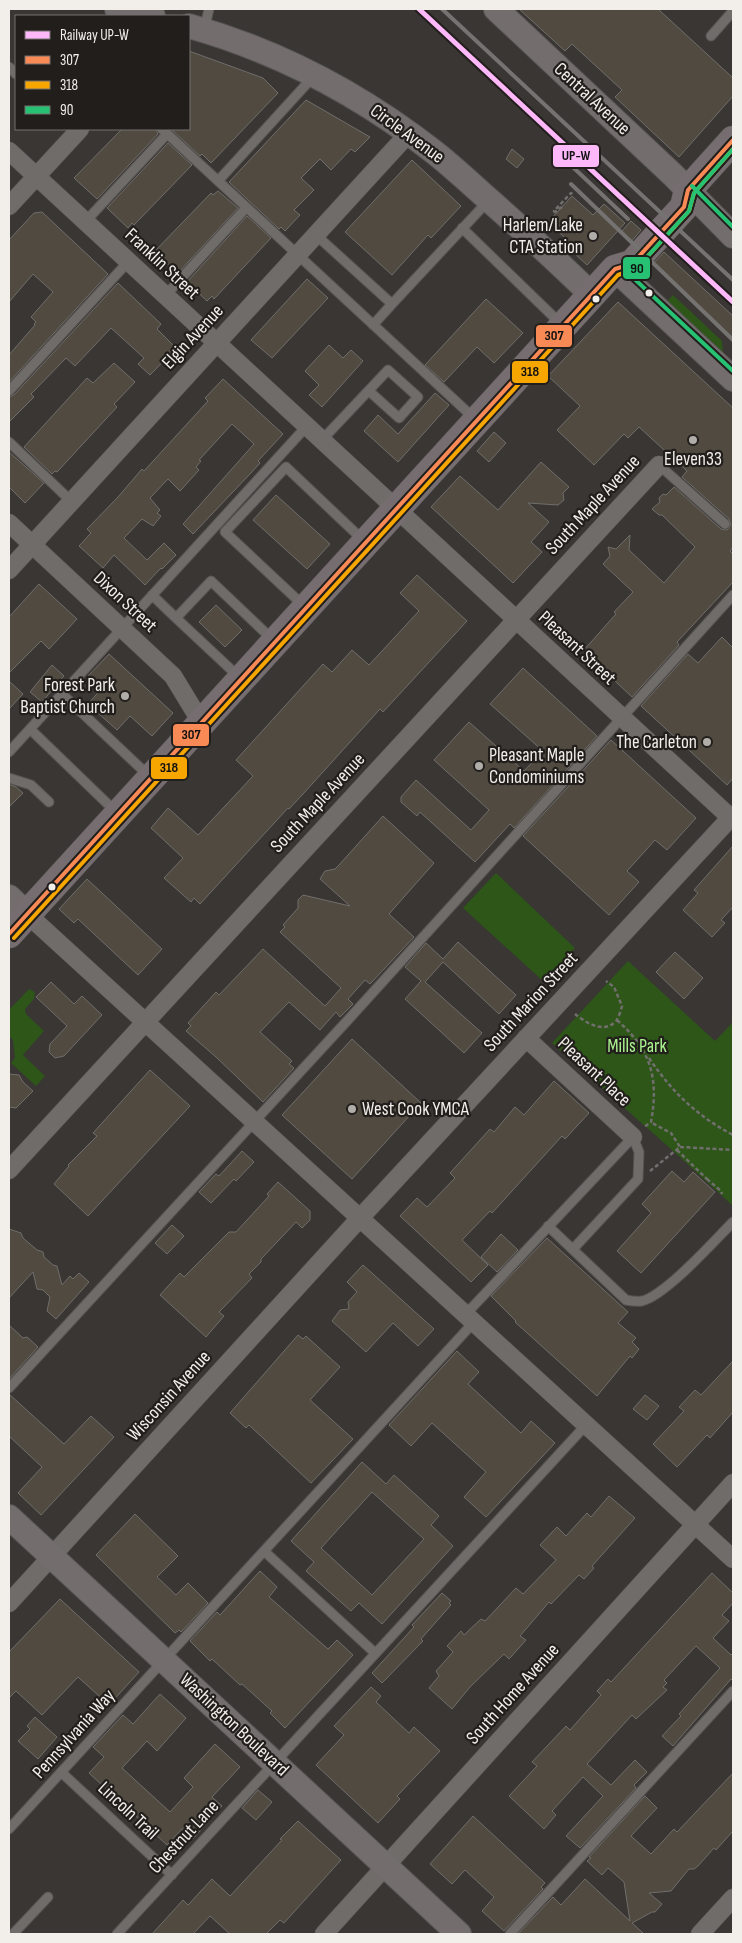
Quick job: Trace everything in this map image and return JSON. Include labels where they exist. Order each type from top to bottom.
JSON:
[{"type":"main road","points":[[15,915],[118,814],[615,269],[632,264],[684,207],[688,190],[733,140]]},
{"type":"street","points":[[117,9],[148,15]]},
{"type":"street","name":"Central Avenue","points":[[496,9],[688,190],[733,236]]},
{"type":"street","name":"Circle Avenue","points":[[201,22],[315,75],[377,111],[409,133],[435,152],[592,295]]},
{"type":"street","points":[[9,206],[77,130]]},
{"type":"street","name":"Elgin Avenue","points":[[9,570],[409,133]]},
{"type":"street","name":"Franklin Street","points":[[9,151],[396,510]]},
{"type":"street","points":[[615,269],[733,379]]},
{"type":"street","name":"South Maple Avenue","points":[[9,1170],[659,465]]},
{"type":"street","name":"Pleasant Street","points":[[396,510],[622,718],[732,816]]},
{"type":"street","name":"Dixon Street","points":[[9,523],[173,676],[201,722]]},
{"type":"street","name":"South Marion Street","points":[[360,1218],[732,816]]},
{"type":"street","points":[[15,915],[145,1022],[733,1559]]},
{"type":"street","name":"Pleasant Place","points":[[526,1038],[637,1133]]},
{"type":"street","name":"Wisconsin Avenue","points":[[9,1603],[360,1218]]},
{"type":"street","name":"South Home Avenue","points":[[324,1934],[733,1483]]},
{"type":"street","name":"Washington Boulevard","points":[[9,1517],[460,1934]]},
{"type":"street","points":[[700,1934],[733,1898]]},
{"type":"lane","points":[[711,36],[733,11]]},
{"type":"lane","points":[[218,181],[315,75]]},
{"type":"lane","points":[[85,222],[164,131],[297,256],[477,420]]},
{"type":"lane","points":[[373,325],[489,200]]},
{"type":"lane","points":[[165,296],[246,208]]},
{"type":"lane","points":[[462,228],[563,326]]},
{"type":"lane","points":[[316,234],[392,304]]},
{"type":"lane","points":[[9,391],[128,262]]},
{"type":"lane","points":[[321,441],[388,370],[418,397],[398,418],[369,391]]},
{"type":"lane","points":[[9,752],[306,427]]},
{"type":"lane","points":[[9,442],[71,501]]},
{"type":"lane","points":[[659,465],[724,524]]},
{"type":"lane","points":[[306,608],[226,532],[286,467],[366,542]]},
{"type":"lane","points":[[176,618],[211,581],[275,642]]},
{"type":"lane","points":[[152,595],[241,678]]},
{"type":"lane","points":[[9,1388],[254,1122],[733,595]]},
{"type":"lane","points":[[62,694],[151,778]]},
{"type":"lane","points":[[30,729],[118,814]]},
{"type":"lane","points":[[9,778],[31,785],[49,802]]},
{"type":"lane","points":[[572,1249],[638,1179],[639,1152],[637,1133]]},
{"type":"lane","name":"Pennsylvania Way","points":[[9,1829],[264,1550],[470,1318],[548,1226],[637,1133]]},
{"type":"lane","points":[[548,1226],[626,1300],[643,1301],[666,1288],[733,1222]]},
{"type":"lane","name":"Chestnut Lane","points":[[117,1934],[586,1425]]},
{"type":"lane","points":[[264,1550],[375,1653]]},
{"type":"lane","points":[[510,1934],[733,1691]]},
{"type":"lane","name":"Lincoln Trail","points":[[62,1772],[172,1875]]},
{"type":"lane","points":[[9,1930],[13,1934],[48,1897]]},
{"type":"path","points":[[562,207],[556,212],[554,211],[571,194],[573,195]]},
{"type":"path","points":[[575,1014],[585,1022],[602,1027],[609,1026],[617,1020],[622,1006],[614,987],[606,981]]},
{"type":"path","points":[[617,1020],[633,1034],[662,1078],[678,1096],[701,1115],[733,1135]]},
{"type":"path","points":[[637,1133],[651,1122],[654,1106],[653,1073],[646,1053]]},
{"type":"path","points":[[651,1122],[671,1133],[678,1149],[706,1180],[722,1191],[722,1194]]},
{"type":"path","points":[[645,1174],[678,1149],[733,1150]]},
{"type":"green space","points":[[673,295],[722,341],[723,354],[667,301]]},
{"type":"green space","points":[[496,873],[575,948],[544,982],[463,908]]},
{"type":"green space","name":"Mills Park","points":[[628,961],[715,1041],[733,1022],[733,1206],[552,1043]]},
{"type":"green space","points":[[29,989],[35,992],[34,999],[25,1009],[26,1014],[44,1031],[23,1055],[45,1076],[36,1086],[11,1063],[15,1058],[13,1040],[9,1036],[9,1010]]},
{"type":"building","points":[[519,9],[658,9],[733,78],[733,96],[679,157],[615,97],[622,90],[572,44],[565,51]]},
{"type":"building","points":[[190,51],[263,78],[278,93],[211,163],[202,154],[200,156],[172,130],[190,130]]},
{"type":"building","points":[[306,100],[370,137],[355,152],[351,149],[331,170],[320,159],[301,178],[314,190],[294,210],[300,215],[285,231],[281,227],[279,229],[229,182]]},
{"type":"building","points":[[121,130],[156,130],[158,134],[97,199],[74,178]]},
{"type":"building","points":[[168,143],[192,165],[134,225],[132,223],[128,228],[107,208]]},
{"type":"building","points":[[512,149],[524,159],[517,168],[506,159]]},
{"type":"building","points":[[412,160],[461,206],[431,238],[428,235],[392,275],[345,232]]},
{"type":"building","points":[[218,191],[238,208],[178,273],[176,272],[154,252],[211,193],[213,195]]},
{"type":"building","points":[[572,196],[593,215],[604,204],[625,223],[587,265],[563,243],[566,239],[548,222]]},
{"type":"building","points":[[42,212],[108,274],[9,382],[9,355],[35,325],[36,322],[31,317],[53,292],[33,274],[9,302],[9,240],[34,213]]},
{"type":"building","points":[[247,216],[271,238],[214,299],[212,296],[207,301],[187,282]]},
{"type":"building","points":[[631,221],[641,230],[630,243],[620,233]]},
{"type":"building","points":[[664,252],[733,316],[733,338],[653,264]]},
{"type":"building","points":[[307,279],[328,298],[272,358],[251,340]]},
{"type":"building","points":[[118,283],[161,324],[157,329],[176,348],[150,375],[138,364],[144,358],[111,328],[75,366],[66,358],[31,394],[34,397],[9,422],[9,397],[14,395]]},
{"type":"building","points":[[486,299],[523,333],[494,363],[477,347],[444,382],[425,365]]},
{"type":"building","points":[[618,302],[733,408],[733,547],[730,551],[733,554],[733,582],[677,642],[679,645],[632,697],[583,651],[616,614],[614,612],[633,592],[603,564],[610,556],[608,547],[616,549],[630,535],[629,550],[664,583],[695,547],[662,515],[659,515],[652,509],[660,502],[659,498],[663,494],[666,495],[674,487],[721,529],[727,530],[731,525],[729,519],[682,477],[687,471],[639,427],[628,438],[624,434],[594,465],[557,430],[580,406],[548,376]]},
{"type":"building","points":[[329,345],[343,358],[351,350],[363,361],[322,407],[309,395],[319,385],[305,371]]},
{"type":"building","points":[[114,363],[135,382],[114,404],[117,407],[57,472],[55,471],[52,474],[24,447],[87,378],[93,383]]},
{"type":"building","points":[[223,379],[283,434],[258,461],[260,463],[193,534],[183,524],[254,444],[232,424],[199,460],[201,461],[196,467],[199,470],[180,491],[168,479],[150,498],[160,510],[157,513],[161,516],[153,526],[142,519],[124,538],[147,560],[164,543],[176,555],[145,585],[114,555],[103,568],[79,546],[91,533],[87,529],[142,469],[144,471],[208,401],[205,398]]},
{"type":"building","points":[[435,393],[449,405],[398,462],[364,431],[378,415],[398,434]]},
{"type":"building","points":[[494,432],[506,443],[489,462],[477,451]]},
{"type":"building","points":[[9,452],[44,483],[25,503],[9,487]]},
{"type":"building","points":[[541,462],[569,487],[563,493],[564,500],[558,505],[528,503],[549,522],[531,542],[542,552],[513,583],[431,507],[460,476],[498,510]]},
{"type":"building","points":[[276,495],[330,544],[307,569],[253,520]]},
{"type":"building","points":[[417,575],[467,621],[383,712],[380,709],[200,904],[194,898],[191,902],[164,878],[183,858],[151,828],[168,808],[198,835],[253,776],[236,760],[323,664],[332,672],[352,650],[369,665],[419,611],[400,593]]},
{"type":"building","points":[[39,584],[77,619],[49,649],[41,641],[9,673],[9,617]]},
{"type":"building","points":[[216,605],[242,630],[225,647],[199,622]]},
{"type":"building","name":"The Carleton","points":[[722,637],[733,648],[733,778],[727,785],[641,706],[688,654],[698,663]]},
{"type":"building","name":"Forest Park Baptist Church","points":[[109,654],[173,713],[152,736],[130,716],[117,730],[88,704],[102,688],[88,676]]},
{"type":"building","points":[[52,665],[64,676],[42,702],[30,692]]},
{"type":"building","name":"Pleasant Maple Condominiums","points":[[523,668],[597,736],[514,828],[510,824],[475,862],[420,812],[417,816],[401,802],[401,797],[416,780],[471,830],[489,810],[434,760],[469,722],[524,771],[543,751],[490,704]]},
{"type":"building","points":[[9,681],[23,694],[9,709]]},
{"type":"building","points":[[611,740],[696,818],[667,850],[655,840],[627,871],[639,882],[609,915],[523,836]]},
{"type":"building","points":[[9,784],[23,793],[9,807]]},
{"type":"building","points":[[383,816],[434,863],[389,914],[414,937],[370,984],[365,980],[348,999],[353,1004],[340,1017],[336,1012],[320,1030],[289,1002],[260,1032],[292,1061],[289,1064],[294,1068],[263,1102],[186,1031],[191,1026],[188,1023],[216,992],[219,995],[263,949],[325,1006],[341,988],[280,932],[285,927],[283,925],[298,908],[298,900],[303,895],[350,906],[320,879],[325,871],[335,869]]},
{"type":"building","points":[[733,846],[733,907],[721,920],[725,923],[712,937],[683,910],[698,893],[694,890]]},
{"type":"building","points":[[87,879],[162,949],[138,975],[78,919],[74,923],[59,909]]},
{"type":"building","points":[[458,942],[516,995],[499,1014],[443,962],[425,982],[482,1033],[464,1053],[405,999],[421,981],[405,967],[426,943],[443,959]]},
{"type":"building","points":[[675,952],[703,978],[684,999],[656,972]]},
{"type":"building","points":[[51,982],[74,1004],[82,996],[102,1015],[64,1056],[55,1058],[49,1052],[50,1044],[67,1026],[36,997]]},
{"type":"building","name":"West Cook YMCA","points":[[352,1039],[421,1103],[352,1179],[282,1115]]},
{"type":"building","points":[[150,1070],[190,1106],[88,1216],[54,1184],[68,1165],[97,1136],[93,1133]]},
{"type":"building","points":[[9,1074],[19,1075],[23,1082],[33,1091],[16,1108],[9,1107]]},
{"type":"building","points":[[554,1081],[589,1113],[565,1139],[562,1136],[492,1213],[490,1211],[462,1240],[488,1265],[471,1282],[400,1216],[417,1198],[427,1207],[455,1178],[450,1173],[490,1129],[494,1132],[515,1107],[524,1115]]},
{"type":"building","points":[[242,1151],[254,1162],[211,1203],[199,1192],[216,1174],[219,1176]]},
{"type":"building","points":[[672,1171],[684,1182],[693,1172],[715,1192],[641,1273],[617,1251],[651,1213],[642,1204]]},
{"type":"building","points":[[278,1182],[310,1211],[310,1220],[302,1228],[296,1222],[261,1259],[261,1262],[249,1274],[252,1278],[219,1312],[224,1316],[206,1337],[160,1295],[180,1273],[184,1277],[229,1232],[236,1232],[269,1196],[267,1194]]},
{"type":"building","points":[[172,1225],[184,1236],[167,1254],[155,1243]]},
{"type":"building","points":[[9,1229],[21,1233],[23,1238],[37,1250],[43,1252],[44,1257],[57,1266],[62,1285],[70,1276],[73,1279],[79,1273],[89,1282],[56,1319],[47,1311],[50,1297],[43,1290],[37,1289],[33,1272],[9,1298]]},
{"type":"building","points":[[501,1234],[518,1250],[497,1272],[481,1257]]},
{"type":"building","points":[[547,1238],[628,1312],[618,1323],[636,1338],[632,1342],[639,1349],[632,1358],[630,1356],[597,1396],[515,1322],[491,1296]]},
{"type":"building","points":[[363,1265],[434,1329],[418,1346],[393,1323],[366,1352],[332,1321],[340,1310],[349,1309],[348,1302],[357,1292],[347,1282]]},
{"type":"building","points":[[9,1325],[23,1338],[27,1337],[38,1347],[9,1379]]},
{"type":"building","points":[[298,1335],[303,1339],[306,1336],[340,1367],[310,1400],[353,1439],[311,1483],[249,1425],[246,1428],[230,1413]]},
{"type":"building","points":[[457,1351],[479,1372],[468,1384],[521,1433],[531,1421],[555,1443],[486,1517],[464,1497],[486,1472],[432,1423],[411,1446],[389,1425]]},
{"type":"building","points":[[733,1361],[733,1412],[710,1438],[707,1435],[677,1467],[653,1444],[684,1411],[679,1407],[695,1390],[701,1395]]},
{"type":"building","points":[[9,1394],[64,1444],[91,1416],[114,1437],[41,1515],[18,1493],[42,1467],[9,1436]]},
{"type":"building","points":[[645,1395],[659,1406],[647,1420],[633,1409]]},
{"type":"building","points":[[362,1462],[386,1484],[394,1475],[439,1516],[431,1525],[453,1546],[382,1624],[359,1603],[351,1611],[306,1571],[314,1562],[291,1541]],"holes":[[[372,1492],[424,1539],[372,1595],[321,1548]]]},
{"type":"building","points":[[609,1496],[635,1518],[592,1566],[594,1568],[584,1579],[579,1575],[551,1604],[549,1602],[520,1636],[526,1640],[509,1659],[504,1654],[470,1687],[452,1709],[429,1688],[439,1676],[436,1671],[453,1652],[447,1646],[461,1631],[464,1635],[481,1619],[485,1621],[516,1588],[523,1594],[556,1560],[540,1545],[557,1527],[566,1536],[587,1513],[591,1517]]},
{"type":"building","points":[[135,1514],[178,1556],[157,1577],[176,1595],[188,1583],[208,1603],[181,1632],[179,1630],[175,1633],[96,1555]]},
{"type":"building","points":[[260,1571],[277,1587],[269,1597],[328,1649],[337,1640],[353,1655],[285,1728],[270,1713],[272,1711],[212,1659],[210,1661],[190,1641],[217,1612],[220,1615]]},
{"type":"building","points":[[712,1573],[733,1593],[733,1603],[722,1615],[729,1621],[713,1638],[731,1655],[733,1653],[733,1681],[731,1679],[673,1746],[662,1736],[720,1668],[696,1646],[664,1680],[667,1683],[663,1687],[667,1690],[636,1719],[632,1715],[587,1764],[611,1785],[635,1760],[647,1772],[634,1785],[636,1788],[580,1848],[566,1836],[603,1796],[583,1777],[552,1811],[556,1815],[544,1829],[509,1796],[537,1766],[532,1762],[566,1726],[570,1730],[601,1695],[597,1691],[608,1679],[611,1682]]},
{"type":"building","points":[[442,1593],[451,1601],[449,1603],[451,1605],[421,1639],[423,1641],[382,1683],[372,1673],[414,1627],[412,1625]]},
{"type":"building","points":[[60,1599],[139,1672],[109,1705],[78,1677],[42,1715],[16,1691],[9,1698],[9,1652]]},
{"type":"building","points":[[371,1687],[381,1696],[376,1702],[409,1733],[414,1727],[440,1751],[397,1796],[400,1799],[378,1823],[316,1765],[344,1735],[334,1726]]},
{"type":"building","points":[[160,1694],[186,1718],[157,1751],[147,1741],[122,1768],[170,1812],[193,1787],[184,1778],[215,1744],[240,1767],[212,1797],[222,1806],[193,1839],[182,1829],[167,1845],[89,1773],[104,1757],[93,1747],[123,1715],[133,1724]]},
{"type":"building","points":[[35,1717],[57,1737],[38,1759],[18,1741],[30,1729],[27,1726]]},
{"type":"building","points":[[733,1773],[733,1831],[698,1866],[694,1869],[689,1869],[671,1891],[649,1893],[662,1904],[655,1912],[632,1923],[644,1934],[518,1934],[553,1897],[561,1905],[585,1879],[630,1921],[624,1882],[608,1868],[602,1875],[587,1861],[591,1858],[589,1857],[645,1796],[657,1808],[631,1836],[651,1854],[674,1829],[677,1832]]},
{"type":"building","points":[[258,1790],[272,1802],[256,1820],[242,1808]]},
{"type":"building","points":[[473,1816],[545,1883],[541,1887],[543,1889],[504,1931],[482,1911],[494,1897],[465,1870],[452,1884],[430,1864]]},
{"type":"building","points":[[298,1821],[341,1860],[284,1923],[280,1920],[266,1934],[230,1934],[210,1916],[193,1934],[152,1934],[183,1900],[188,1905],[212,1879],[230,1896]]},
{"type":"railway","points":[[442,9],[733,280]]},
{"type":"railway","points":[[560,155],[628,219]]},
{"type":"railway","points":[[571,184],[733,340]]},
{"type":"rail line","name":"UP-W","points":[[419,9],[733,302]]},
{"type":"transit line","name":"307","points":[[9,934],[615,269],[632,264],[684,207],[688,190],[733,140]]},
{"type":"transit line","name":"318","points":[[14,938],[618,275],[637,268],[689,211],[694,193],[733,149]]},
{"type":"transit line","name":"90","points":[[733,149],[694,193],[689,211],[636,269],[627,272],[733,371]]},
{"type":"transit line","name":"90","points":[[692,186],[733,227]]},
{"type":"place","name":"Harlem/Lake CTA Station","points":[[593,236]]},
{"type":"place","name":"Eleven33","points":[[693,440]]},
{"type":"place","name":"Forest Park Baptist Church","points":[[125,696]]},
{"type":"place","name":"The Carleton","points":[[707,742]]},
{"type":"place","name":"Pleasant Maple Condominiums","points":[[479,766]]},
{"type":"place","name":"West Cook YMCA","points":[[352,1109]]}]
